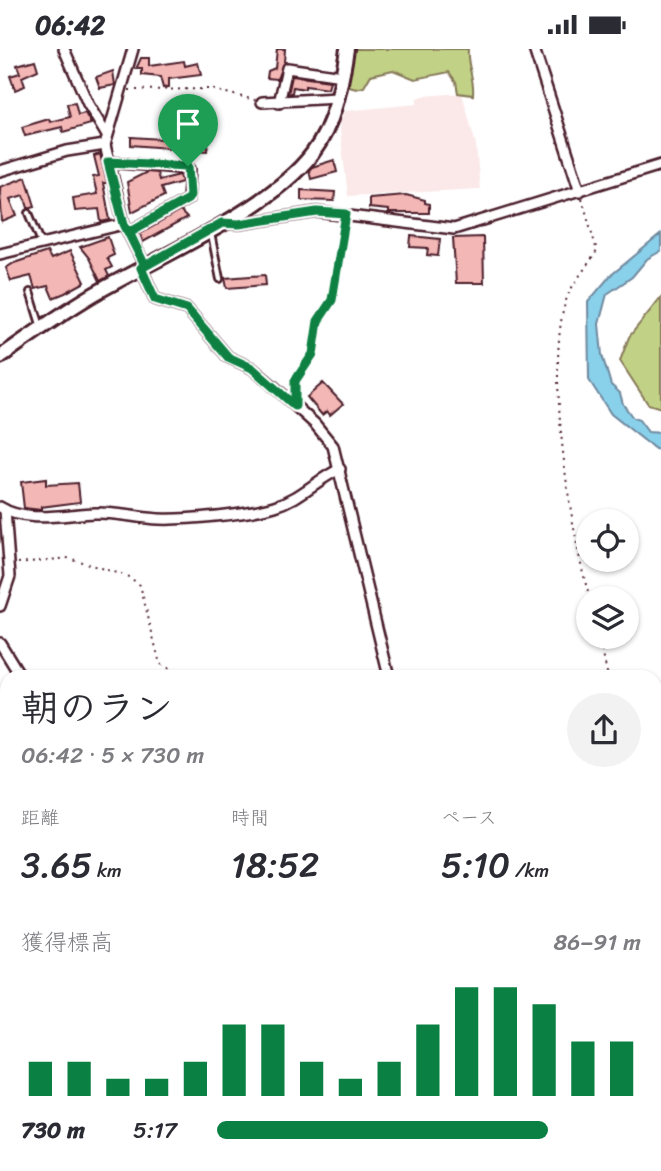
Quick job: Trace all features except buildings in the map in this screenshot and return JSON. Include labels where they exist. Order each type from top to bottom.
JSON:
[{"type":"main road","points":[[0,357],[42,328],[143,267],[222,223],[268,194],[299,169],[319,144],[338,98],[347,49]]},
{"type":"street","points":[[64,49],[88,103],[106,134]]},
{"type":"street","points":[[133,49],[106,134],[105,145],[126,228],[155,299],[187,309],[228,357],[252,368],[295,406],[333,446],[387,670]]},
{"type":"street","points":[[534,49],[580,191]]},
{"type":"street","points":[[279,103],[287,68],[342,76]]},
{"type":"street","points":[[262,103],[338,98]]},
{"type":"street","points":[[0,171],[67,151],[105,145]]},
{"type":"street","points":[[0,254],[41,243],[126,228],[188,199],[190,169],[108,162]]},
{"type":"street","points":[[222,223],[239,224],[317,212],[454,229],[661,165]]},
{"type":"street","points":[[0,606],[10,576],[3,509],[25,515],[63,516],[97,512],[161,519],[215,514],[274,506],[300,496],[324,476],[340,470]]},
{"type":"street","points":[[0,643],[17,670]]},
{"type":"lane","points":[[29,213],[41,243]]},
{"type":"lane","points":[[210,229],[220,279]]},
{"type":"lane","points":[[30,292],[42,328]]},
{"type":"path","points":[[120,90],[210,89],[262,103]]},
{"type":"path","points":[[580,191],[597,251],[569,291],[558,341],[566,487],[587,586]]},
{"type":"path","points":[[295,406],[295,381],[313,354],[318,321],[332,300],[346,214]]},
{"type":"path","points":[[10,564],[69,558],[129,577],[140,585],[160,664],[171,670]]},
{"type":"path","points":[[602,649],[606,670]]},
{"type":"shaded area","points":[[462,93],[476,145],[480,189],[348,196],[339,122],[345,111],[417,104],[417,98],[422,96]]},
{"type":"green space","points":[[355,49],[468,49],[473,95],[458,93],[456,82],[449,72],[415,79],[393,70],[371,75],[364,87],[356,89],[346,86]]},
{"type":"green space","points":[[661,297],[661,408],[648,404],[620,361],[629,337]]},
{"type":"water","points":[[661,234],[661,251],[647,259],[632,277],[607,294],[599,324],[602,355],[611,385],[620,393],[623,404],[633,418],[639,420],[648,432],[661,433],[661,450],[655,449],[611,414],[589,380],[588,302],[610,276]]},
{"type":"route","points":[[188,166],[108,162],[124,224],[145,266],[222,223],[239,224],[303,213],[346,214],[332,300],[318,321],[313,354],[295,381],[295,406],[252,368],[228,357],[187,309],[180,305],[160,302],[150,293],[141,268],[145,266],[129,232],[188,199],[188,166]]}]
